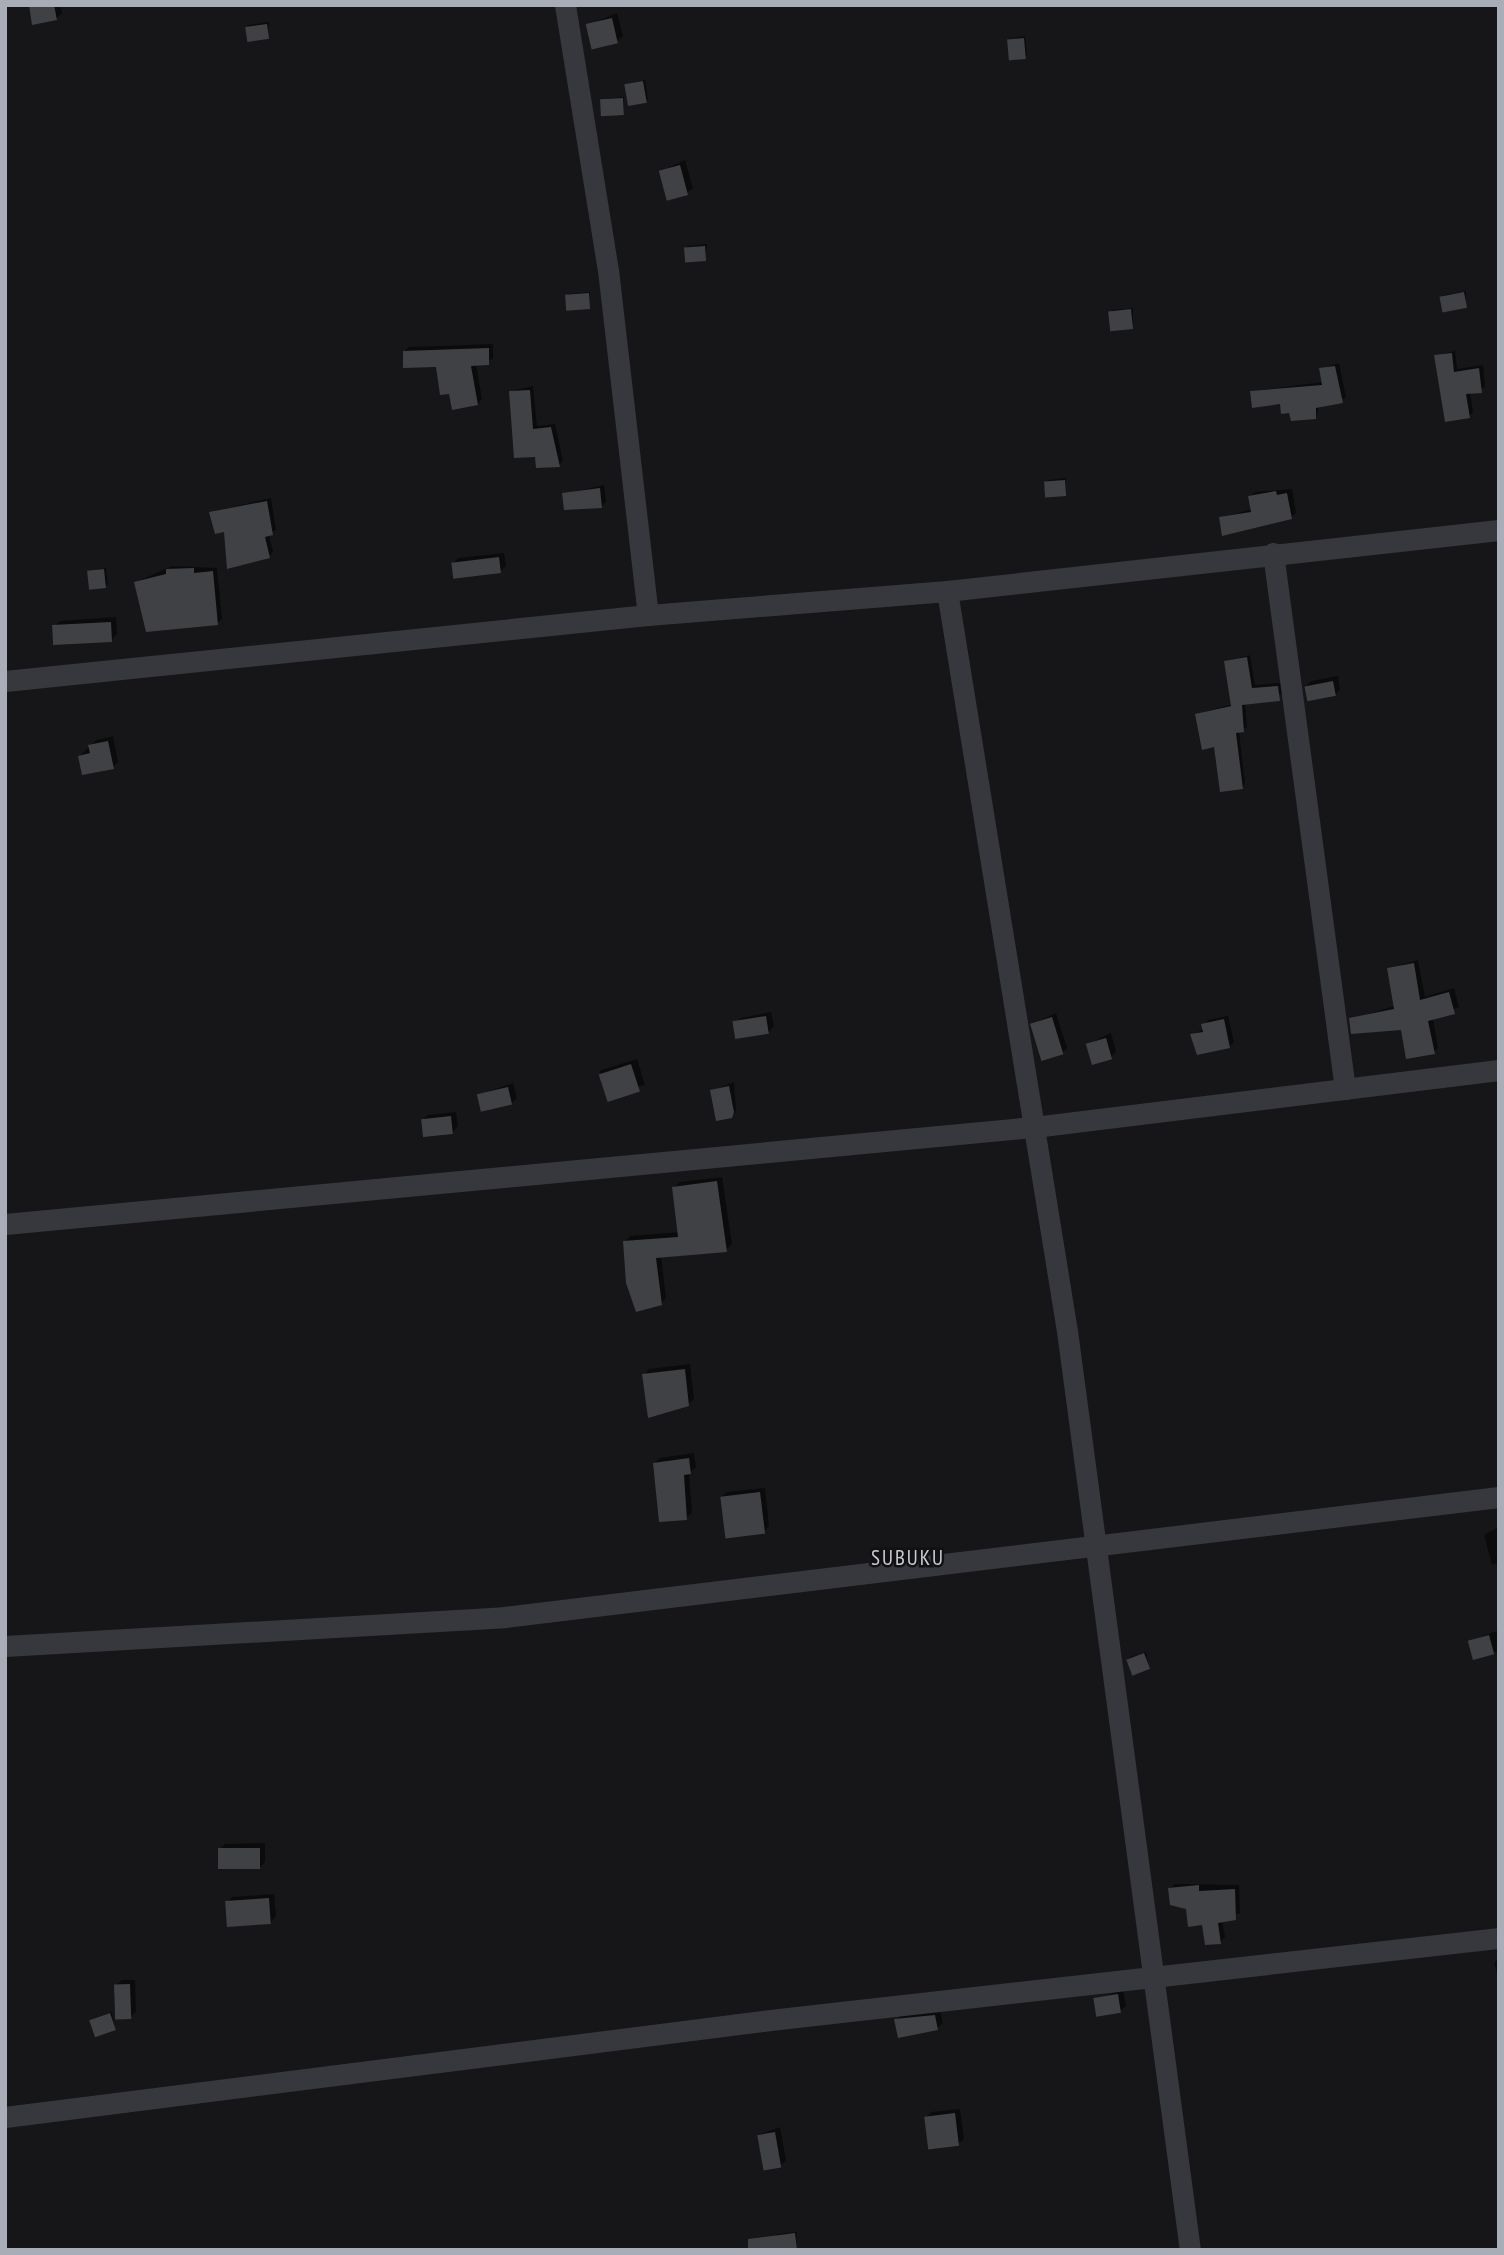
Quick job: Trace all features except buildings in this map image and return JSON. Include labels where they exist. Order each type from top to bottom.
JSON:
[{"type":"street","points":[[565,5],[608,270],[648,615]]},
{"type":"street","points":[[5,681],[648,615],[947,591],[1499,530]]},
{"type":"street","points":[[1273,553],[1345,1089]]},
{"type":"street","points":[[947,591],[1067,1331],[1190,2250]]},
{"type":"street","points":[[5,1224],[1034,1127],[1499,1070]]},
{"type":"street","points":[[5,1646],[504,1617],[1095,1549],[1499,1497]]},
{"type":"street","points":[[5,2118],[779,2019],[1153,1980],[1499,1938]]},
{"type":"district","name":"SUBUKU","points":[[908,1558]]}]
